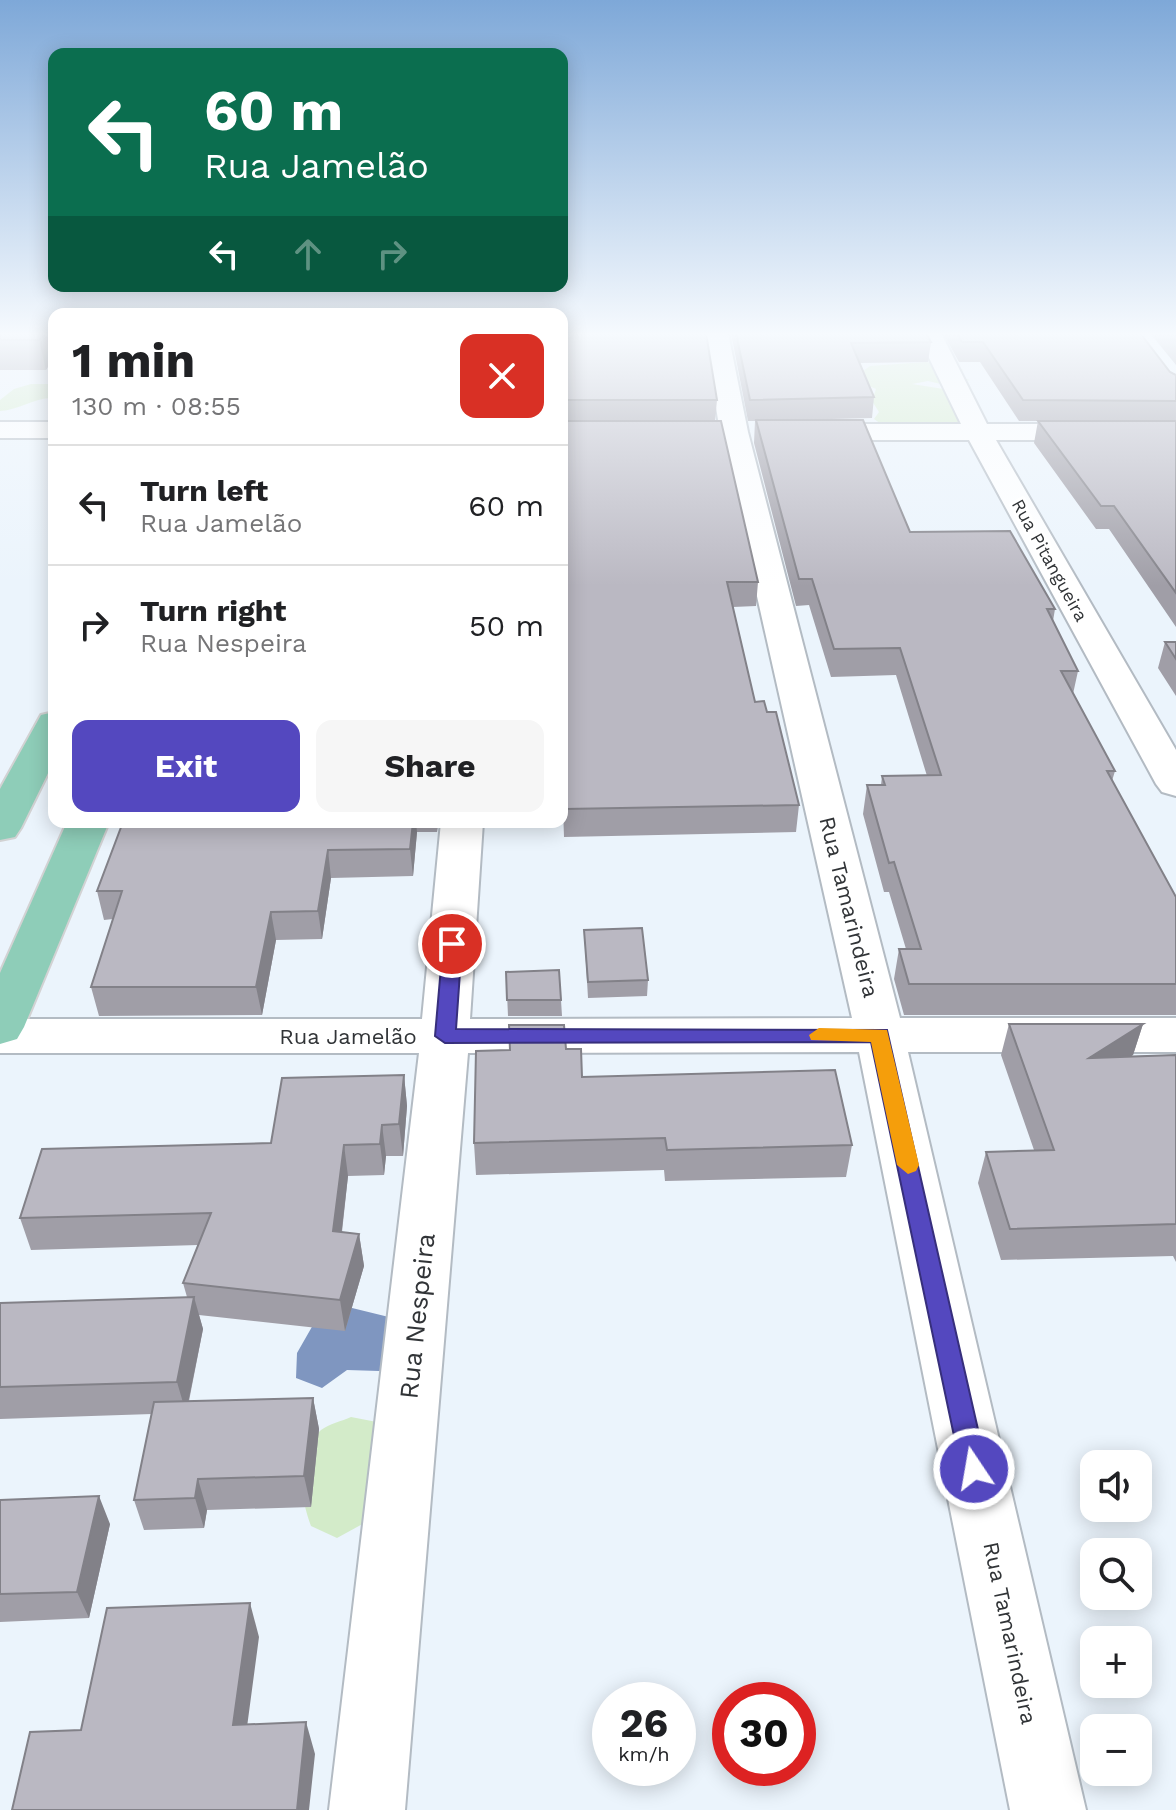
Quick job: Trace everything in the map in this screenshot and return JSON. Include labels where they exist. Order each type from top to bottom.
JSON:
[{"type":"main road","points":[[0,828],[48,735]]},
{"type":"main road","points":[[0,1027],[85,828]]},
{"type":"street","name":"Rua Tamarindeira","points":[[741,417],[880,1035],[1048,1810]]},
{"type":"street","name":"Rua Pitangueira","points":[[971,417],[1176,784]]},
{"type":"street","points":[[0,430],[48,430]]},
{"type":"street","points":[[745,432],[1176,432]]},
{"type":"street","name":"Rua Nespeira","points":[[367,1810],[445,1036],[462,828]]},
{"type":"street","name":"Rua Jamelão","points":[[0,1036],[1176,1035]]},
{"type":"green space","points":[[962,417],[964,423],[884,426],[874,419]]},
{"type":"green space","points":[[351,1417],[382,1423],[368,1521],[337,1538],[311,1526],[301,1476],[306,1451],[312,1440],[321,1430]]},
{"type":"water","points":[[348,1307],[401,1320],[408,1364],[379,1371],[347,1370],[322,1388],[296,1378],[297,1353],[321,1311]]},
{"type":"building","points":[[756,420],[863,420],[910,532],[1010,531],[1055,609],[1047,609],[1078,671],[1061,671],[1115,771],[1107,771],[1176,897],[1176,984],[909,984],[899,949],[921,949],[894,862],[889,863],[867,785],[885,785],[882,776],[941,775],[900,648],[834,649],[812,579],[799,579]]},
{"type":"building","points":[[568,421],[721,421],[758,582],[727,582],[755,702],[764,701],[767,712],[776,712],[799,805],[568,809]]},
{"type":"building","points":[[1038,421],[1176,421],[1176,593],[1114,506],[1101,506]]},
{"type":"building","points":[[1165,642],[1176,642],[1176,659]]},
{"type":"building","points":[[121,828],[412,828],[410,849],[328,850],[318,911],[271,912],[256,987],[91,987],[122,891],[97,891]]},
{"type":"building","points":[[642,928],[648,980],[588,982],[584,930]]},
{"type":"building","points":[[559,970],[561,1000],[507,1000],[506,972]]},
{"type":"building","points":[[1009,1024],[1143,1024],[1089,1058],[1176,1055],[1176,1224],[1010,1229],[986,1152],[1054,1150]]},
{"type":"building","points":[[509,1025],[564,1025],[566,1049],[581,1049],[582,1077],[835,1070],[852,1145],[667,1150],[665,1138],[474,1143],[476,1051],[510,1050]]},
{"type":"building","points":[[404,1075],[399,1124],[382,1125],[380,1144],[344,1145],[333,1231],[359,1234],[340,1300],[183,1283],[211,1213],[20,1218],[42,1149],[271,1143],[282,1078]]},
{"type":"building","points":[[194,1297],[177,1382],[0,1387],[0,1303]]},
{"type":"building","points":[[313,1398],[304,1476],[198,1479],[195,1498],[134,1500],[154,1402]]},
{"type":"building","points":[[99,1496],[77,1592],[0,1594],[0,1500]]},
{"type":"building","points":[[250,1603],[233,1725],[306,1722],[297,1810],[12,1810],[30,1732],[81,1730],[107,1608]]},
{"type":"slow traffic","points":[[819,1035],[880,1035],[908,1165]]},
{"type":"route","points":[[452,944],[445,1036],[880,1035],[974,1469]]}]
